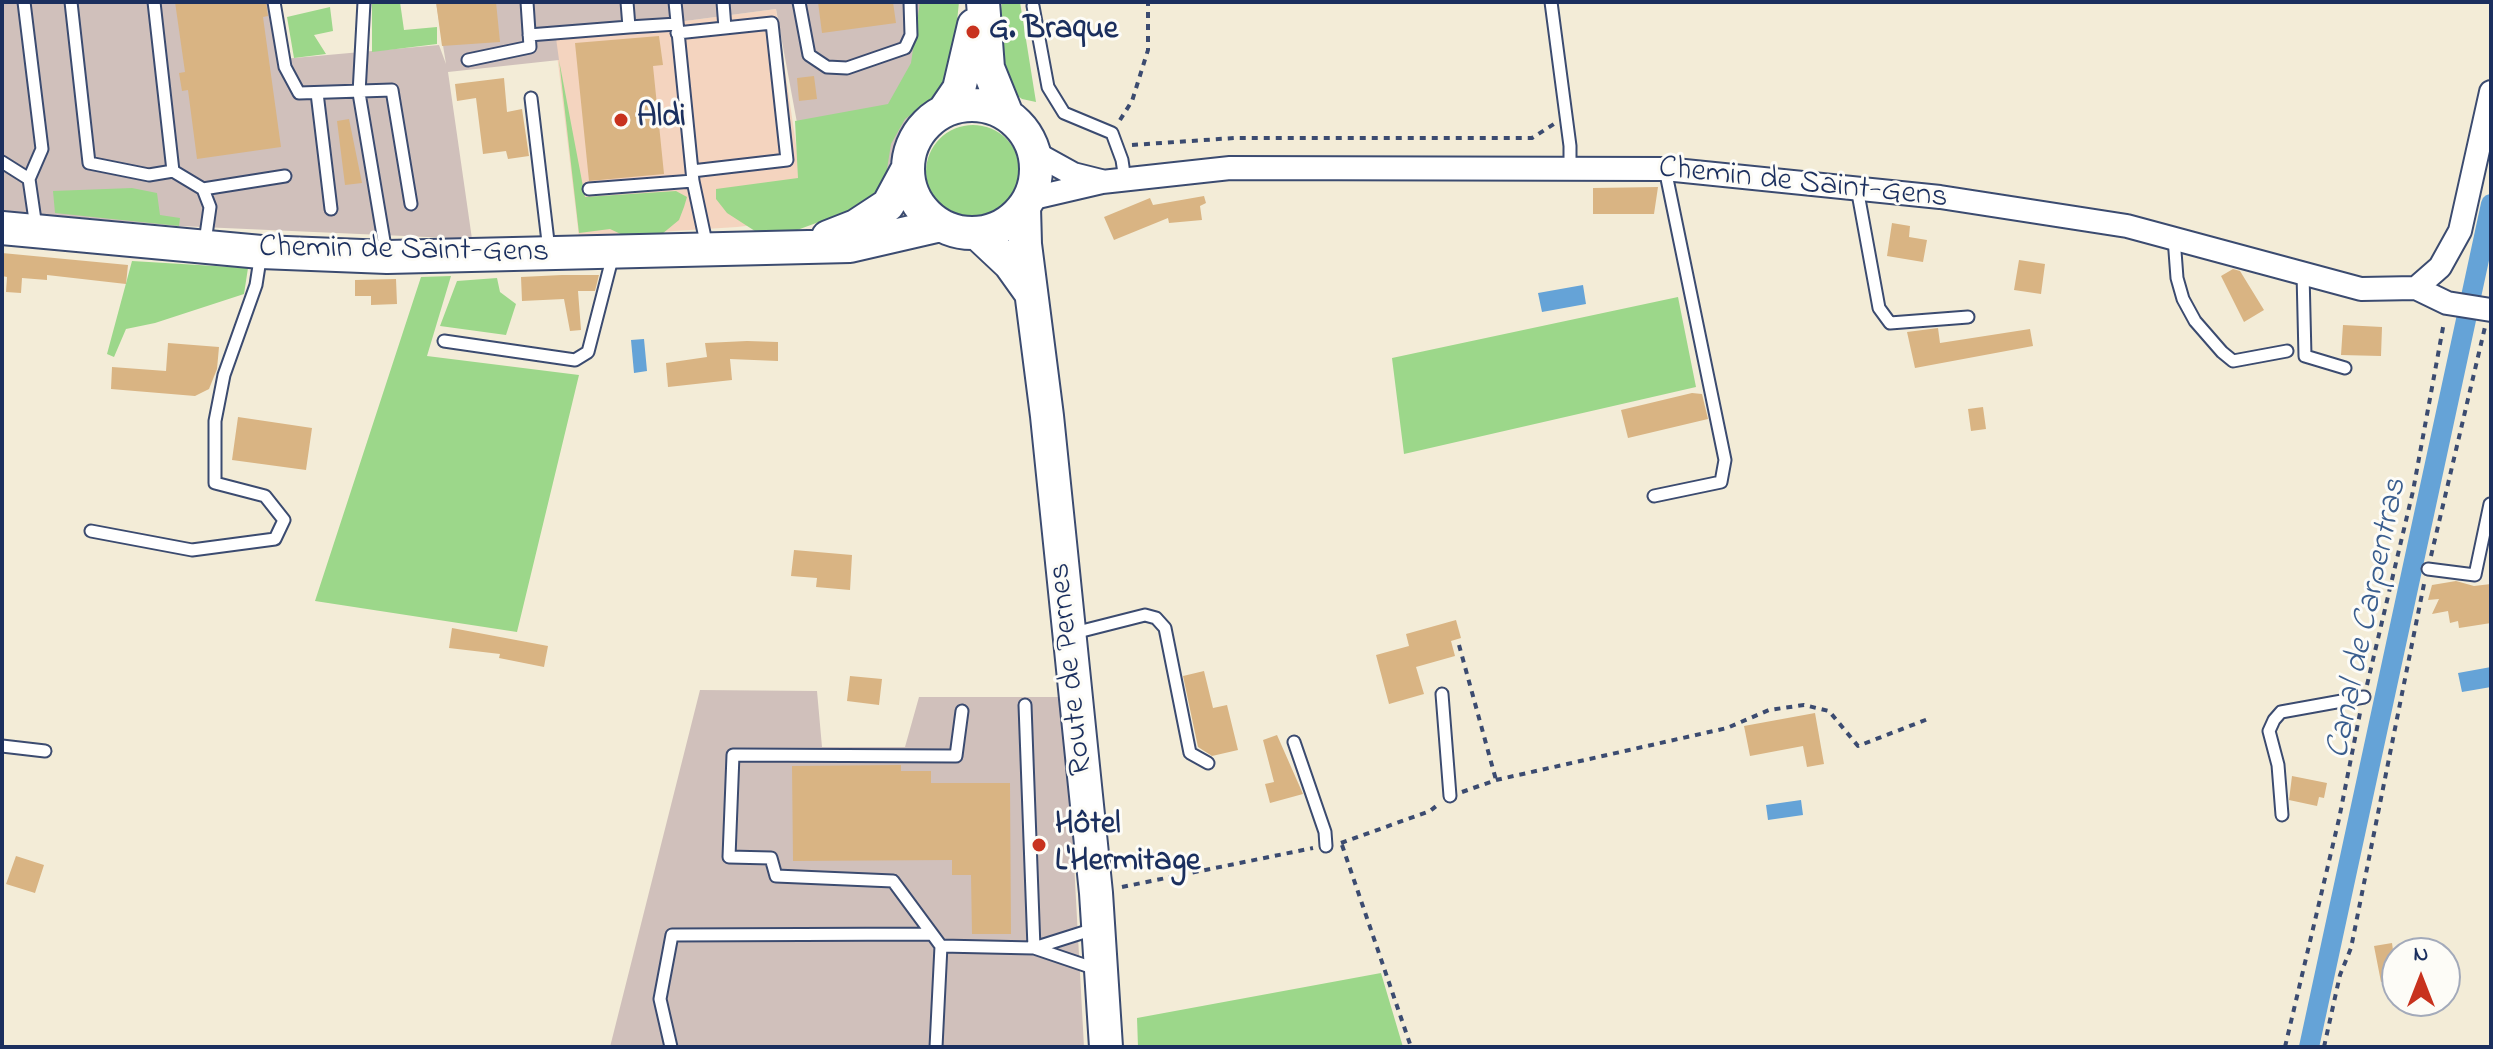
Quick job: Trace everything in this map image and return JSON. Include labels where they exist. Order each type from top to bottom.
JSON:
[{"type":"main road","points":[[981,2],[988,68],[1007,115],[1029,138],[1035,153],[1036,177],[1027,203],[1004,225],[977,233],[959,232],[941,225],[920,207],[913,195],[908,168],[918,134],[944,111],[959,89],[981,2]]},
{"type":"main road","points":[[944,111],[970,105],[1007,115]]},
{"type":"main road","name":"Chemin de Saint-Gens","points":[[806,246],[876,216],[888,205],[908,168]]},
{"type":"main road","name":"Route de Pernes","points":[[1027,203],[1030,292],[1047,416],[1070,634],[1096,893],[1106,1047]]},
{"type":"main road","name":"Chemin de Saint-Gens","points":[[2,228],[261,252],[387,257],[614,253],[877,242],[941,225]]},
{"type":"main road","name":"Route de Pernes","points":[[977,233],[1010,264],[1030,292]]},
{"type":"street","points":[[2416,288],[2440,267],[2460,231],[2491,92]]},
{"type":"street","name":"Chemin de Saint-Gens","points":[[1035,153],[1073,174],[1102,182]]},
{"type":"street","name":"Chemin de Saint-Gens","points":[[1027,203],[1102,182],[1230,168],[1665,169],[1857,188],[2127,226],[2361,289],[2416,288],[2451,304],[2488,304]]},
{"type":"lane","points":[[24,2],[42,149],[29,179],[37,231]]},
{"type":"lane","points":[[71,2],[89,163],[149,175],[173,171],[203,189],[210,207],[205,247]]},
{"type":"lane","points":[[154,2],[173,171]]},
{"type":"lane","points":[[274,2],[285,67],[299,93],[392,90],[411,204]]},
{"type":"lane","points":[[364,2],[359,93],[387,257]]},
{"type":"lane","points":[[468,60],[530,47],[527,2]]},
{"type":"lane","points":[[627,2],[629,27]]},
{"type":"lane","points":[[675,2],[693,176],[708,250]]},
{"type":"lane","points":[[723,2],[725,28]]},
{"type":"lane","points":[[799,2],[809,55],[827,67],[847,68],[905,48],[911,35],[910,2]]},
{"type":"lane","points":[[1551,2],[1570,169]]},
{"type":"lane","points":[[1033,6],[1048,87],[1064,113],[1112,133],[1125,180]]},
{"type":"lane","points":[[529,35],[629,27],[725,28],[772,23],[787,160],[589,189]]},
{"type":"lane","points":[[317,93],[331,209]]},
{"type":"lane","points":[[531,98],[550,254]]},
{"type":"lane","points":[[2,162],[29,179]]},
{"type":"lane","points":[[1654,496],[1721,482],[1725,460],[1665,169]]},
{"type":"lane","points":[[203,189],[285,176]]},
{"type":"lane","points":[[1857,188],[1879,308],[1890,323],[1968,317]]},
{"type":"lane","points":[[2174,237],[2177,278],[2183,299],[2195,321],[2222,352],[2233,361],[2287,351]]},
{"type":"lane","points":[[91,531],[192,550],[275,539],[284,520],[265,496],[215,483],[218,406],[224,375],[256,285],[261,252]]},
{"type":"lane","points":[[444,341],[575,360],[588,352],[614,253]]},
{"type":"lane","points":[[2303,272],[2305,356],[2345,368]]},
{"type":"lane","points":[[2428,569],[2475,575],[2490,504]]},
{"type":"lane","points":[[1070,634],[1145,615],[1156,618],[1165,628],[1190,753],[1208,763]]},
{"type":"lane","points":[[1442,694],[1450,796]]},
{"type":"lane","points":[[2282,815],[2278,765],[2269,731],[2274,720],[2281,712],[2364,697]]},
{"type":"lane","points":[[1025,705],[1034,948]]},
{"type":"lane","points":[[936,1047],[941,946],[893,881],[776,876],[771,858],[729,857],[733,755],[956,756],[962,711]]},
{"type":"lane","points":[[1294,742],[1325,832],[1326,846]]},
{"type":"lane","points":[[2,746],[45,751]]},
{"type":"lane","points":[[1034,948],[1098,927]]},
{"type":"lane","points":[[671,1047],[660,999],[672,935],[932,934]]},
{"type":"lane","points":[[941,946],[1034,948],[1100,970]]},
{"type":"path","points":[[1112,133],[1132,101],[1148,50],[1148,2]]},
{"type":"path","points":[[1118,148],[1145,142],[1234,138],[1532,138],[1566,116]]},
{"type":"path","points":[[2324,1047],[2340,975],[2351,948],[2428,569],[2488,304],[2491,264]]},
{"type":"path","points":[[2285,1047],[2413,491],[2451,304]]},
{"type":"path","points":[[1459,645],[1496,780]]},
{"type":"path","points":[[1096,893],[1341,843],[1430,811],[1450,796],[1496,780],[1727,728],[1769,710],[1804,705],[1829,711],[1858,746],[1928,719]]},
{"type":"path","points":[[1341,843],[1349,857],[1411,1047]]},
{"type":"shaded area","points":[[2,2],[276,2],[283,59],[439,45],[446,64],[436,2],[945,2],[955,64],[924,113],[895,142],[887,176],[814,215],[776,9],[556,38],[559,60],[448,72],[472,239],[179,226],[2,211]]},
{"type":"shaded area","points":[[776,9],[807,219],[737,227],[579,237],[555,38]]},
{"type":"shaded area","points":[[700,690],[817,691],[822,747],[905,747],[919,697],[1065,697],[1084,1047],[610,1047]]},
{"type":"green space","points":[[372,2],[400,2],[404,30],[437,27],[437,44],[372,52]]},
{"type":"green space","points":[[920,2],[959,2],[951,80],[942,92],[905,119],[891,144],[884,188],[876,201],[789,233],[758,233],[727,213],[716,199],[716,189],[798,178],[795,121],[888,104],[911,63]]},
{"type":"green space","points":[[1002,2],[1020,2],[1036,102],[1022,99],[1011,91],[997,44]]},
{"type":"green space","points":[[330,7],[333,31],[314,35],[326,54],[294,58],[287,17]]},
{"type":"green space","points":[[559,60],[585,197],[676,191],[687,197],[684,207],[679,220],[662,234],[650,238],[627,237],[610,229],[579,233]]},
{"type":"green space","points":[[973,125],[991,129],[1006,139],[1016,154],[1020,172],[1016,190],[1006,205],[991,215],[973,219],[955,215],[940,205],[930,190],[926,172],[930,154],[940,139],[955,129]]},
{"type":"green space","points":[[132,188],[157,193],[160,215],[180,218],[179,226],[55,213],[53,191]]},
{"type":"green space","points":[[132,261],[248,268],[244,294],[155,323],[126,329],[114,357],[107,354]]},
{"type":"green space","points":[[451,276],[427,356],[579,375],[517,632],[315,601],[421,277]]},
{"type":"green space","points":[[497,278],[500,292],[516,304],[506,335],[440,326],[457,281]]},
{"type":"green space","points":[[1678,297],[1696,387],[1404,454],[1392,358]]},
{"type":"green space","points":[[1381,973],[1403,1047],[1138,1047],[1137,1018]]},
{"type":"water","points":[[1583,285],[1586,304],[1542,312],[1538,293]]},
{"type":"water","points":[[644,339],[647,371],[634,373],[631,340]]},
{"type":"water","points":[[2491,667],[2491,687],[2462,692],[2458,673]]},
{"type":"water","points":[[1801,800],[1803,815],[1768,820],[1766,805]]},
{"type":"building","points":[[175,2],[266,2],[268,16],[263,17],[281,147],[197,159],[188,90],[182,91],[179,73],[185,72]]},
{"type":"building","points":[[436,2],[496,2],[500,42],[442,46]]},
{"type":"building","points":[[818,2],[893,2],[896,23],[822,33]]},
{"type":"building","name":"Aldi","points":[[659,36],[663,65],[653,66],[664,174],[589,181],[575,43]]},
{"type":"building","points":[[814,76],[817,99],[799,101],[797,78]]},
{"type":"building","points":[[504,78],[507,112],[522,109],[529,156],[508,159],[506,151],[483,154],[476,98],[457,101],[455,84]]},
{"type":"building","points":[[349,119],[362,183],[345,185],[337,121]]},
{"type":"building","points":[[1658,187],[1654,214],[1593,214],[1593,188]]},
{"type":"building","points":[[1204,196],[1206,203],[1200,206],[1202,220],[1169,223],[1168,218],[1114,240],[1104,217],[1150,198],[1153,205]]},
{"type":"building","points":[[1892,223],[1910,226],[1909,237],[1927,240],[1923,262],[1887,256]]},
{"type":"building","points":[[2,253],[128,265],[126,284],[47,275],[47,280],[22,278],[21,293],[6,292],[7,277],[2,276]]},
{"type":"building","points":[[2019,260],[2045,264],[2041,294],[2014,290]]},
{"type":"building","points":[[2233,269],[2240,271],[2264,310],[2244,322],[2221,276]]},
{"type":"building","points":[[599,275],[595,291],[578,291],[581,330],[570,331],[564,299],[522,301],[521,277]]},
{"type":"building","points":[[396,279],[397,304],[371,305],[371,296],[355,296],[355,280]]},
{"type":"building","points":[[2343,325],[2382,327],[2381,356],[2341,355]]},
{"type":"building","points":[[1938,328],[1940,343],[2030,329],[2033,346],[1915,368],[1907,332]]},
{"type":"building","points":[[778,342],[778,361],[730,359],[732,380],[668,387],[666,363],[707,357],[705,343]]},
{"type":"building","points":[[168,343],[219,347],[217,369],[209,389],[195,396],[111,389],[112,367],[166,371]]},
{"type":"building","points":[[1692,393],[1702,394],[1708,419],[1628,438],[1621,410]]},
{"type":"building","points":[[1983,407],[1986,429],[1971,431],[1968,409]]},
{"type":"building","points":[[238,417],[312,428],[306,470],[232,460]]},
{"type":"building","points":[[794,550],[852,555],[850,590],[816,587],[817,578],[791,576]]},
{"type":"building","points":[[2456,581],[2474,586],[2491,584],[2491,623],[2459,628],[2458,621],[2450,623],[2448,611],[2432,614],[2439,599],[2428,600],[2432,585]]},
{"type":"building","points":[[1456,620],[1461,638],[1451,641],[1455,656],[1416,667],[1424,694],[1389,704],[1376,655],[1409,646],[1406,634]]},
{"type":"building","points":[[452,628],[548,646],[544,667],[499,658],[500,654],[449,648]]},
{"type":"building","points":[[1204,671],[1213,708],[1227,705],[1238,750],[1212,756],[1198,747],[1183,676]]},
{"type":"building","points":[[850,676],[882,679],[879,705],[847,701]]},
{"type":"building","points":[[1815,713],[1824,764],[1807,767],[1803,746],[1750,756],[1744,726]]},
{"type":"building","points":[[1277,735],[1303,794],[1270,803],[1265,784],[1274,782],[1263,740]]},
{"type":"building","points":[[901,765],[901,771],[931,771],[931,783],[1010,783],[1011,934],[972,934],[971,875],[952,875],[952,860],[793,861],[792,766]]},
{"type":"building","points":[[2292,776],[2327,783],[2324,798],[2319,797],[2317,806],[2289,800]]},
{"type":"building","points":[[16,856],[44,865],[35,893],[6,884]]},
{"type":"building","points":[[2381,945],[2381,982],[2374,946]]},
{"type":"waterway","name":"Canal de Carpentras","points":[[2309,1047],[2491,204]]},
{"type":"place","name":"G. Braque","points":[[973,32]]},
{"type":"place","name":"Aldi","points":[[621,120]]},
{"type":"place","name":"Hôtel L'Hermitage","points":[[1039,845]]}]
